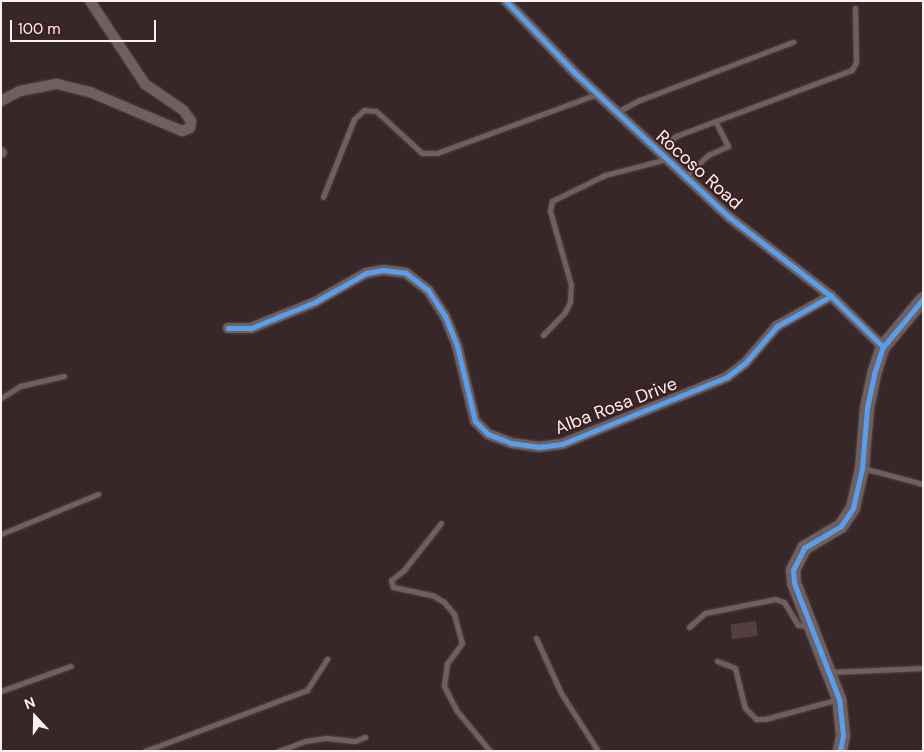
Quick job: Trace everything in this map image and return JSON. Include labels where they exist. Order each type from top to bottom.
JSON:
[{"type":"street","points":[[1,101],[20,91],[58,84],[92,93],[182,131],[190,128],[191,121],[183,110],[144,84],[90,1]]},
{"type":"street","name":"Rocoso Road","points":[[506,1],[617,113],[730,217],[831,296],[883,347]]},
{"type":"street","name":"Alba Rosa Drive","points":[[228,328],[251,328],[316,302],[366,273],[383,270],[406,273],[428,290],[445,316],[457,346],[475,421],[488,434],[511,443],[538,446],[562,444],[727,377],[746,362],[777,326],[831,296]]},
{"type":"street","points":[[840,751],[843,735],[839,699],[794,583],[794,564],[804,548],[846,520],[856,503],[862,468],[867,408],[883,347],[923,299]]},
{"type":"lane","points":[[657,150],[676,136],[852,70],[856,62],[856,8]]},
{"type":"lane","points":[[617,113],[640,100],[793,42]]},
{"type":"lane","points":[[323,197],[354,119],[364,110],[376,111],[422,153],[437,153],[598,94]]},
{"type":"lane","points":[[686,175],[708,155],[728,146],[715,121]]},
{"type":"lane","points":[[542,335],[565,312],[570,302],[571,285],[550,211],[552,201],[605,176],[667,159]]},
{"type":"lane","points":[[1,398],[20,386],[64,376]]},
{"type":"lane","points":[[862,468],[923,484]]},
{"type":"lane","points":[[1,534],[98,494]]},
{"type":"lane","points":[[441,523],[404,570],[391,580],[393,587],[432,595],[444,602],[454,614],[462,643],[447,664],[444,686],[457,711],[490,751]]},
{"type":"lane","points":[[689,628],[706,613],[775,599],[784,602],[798,625],[811,626]]},
{"type":"lane","points":[[536,638],[561,693],[598,751]]},
{"type":"lane","points":[[145,751],[307,690],[326,659]]},
{"type":"lane","points":[[717,661],[735,668],[745,708],[756,719],[765,719],[839,699]]},
{"type":"lane","points":[[1,691],[71,666]]},
{"type":"lane","points":[[830,672],[923,668]]},
{"type":"lane","points":[[278,751],[306,741],[326,738],[355,741],[366,737]]},
{"type":"building","points":[[756,621],[758,636],[732,639],[730,625]]},
{"type":"cycle path","points":[[506,1],[575,73],[729,217],[831,296],[883,347]]},
{"type":"cycle path","points":[[228,328],[251,328],[315,302],[366,273],[383,270],[406,273],[428,290],[445,316],[457,346],[475,421],[488,434],[511,443],[538,447],[562,444],[727,377],[746,362],[777,326],[831,296]]},
{"type":"cycle path","points":[[840,751],[843,735],[839,699],[794,583],[793,570],[804,548],[841,526],[853,508],[862,468],[867,408],[874,374],[883,347],[923,299]]}]
